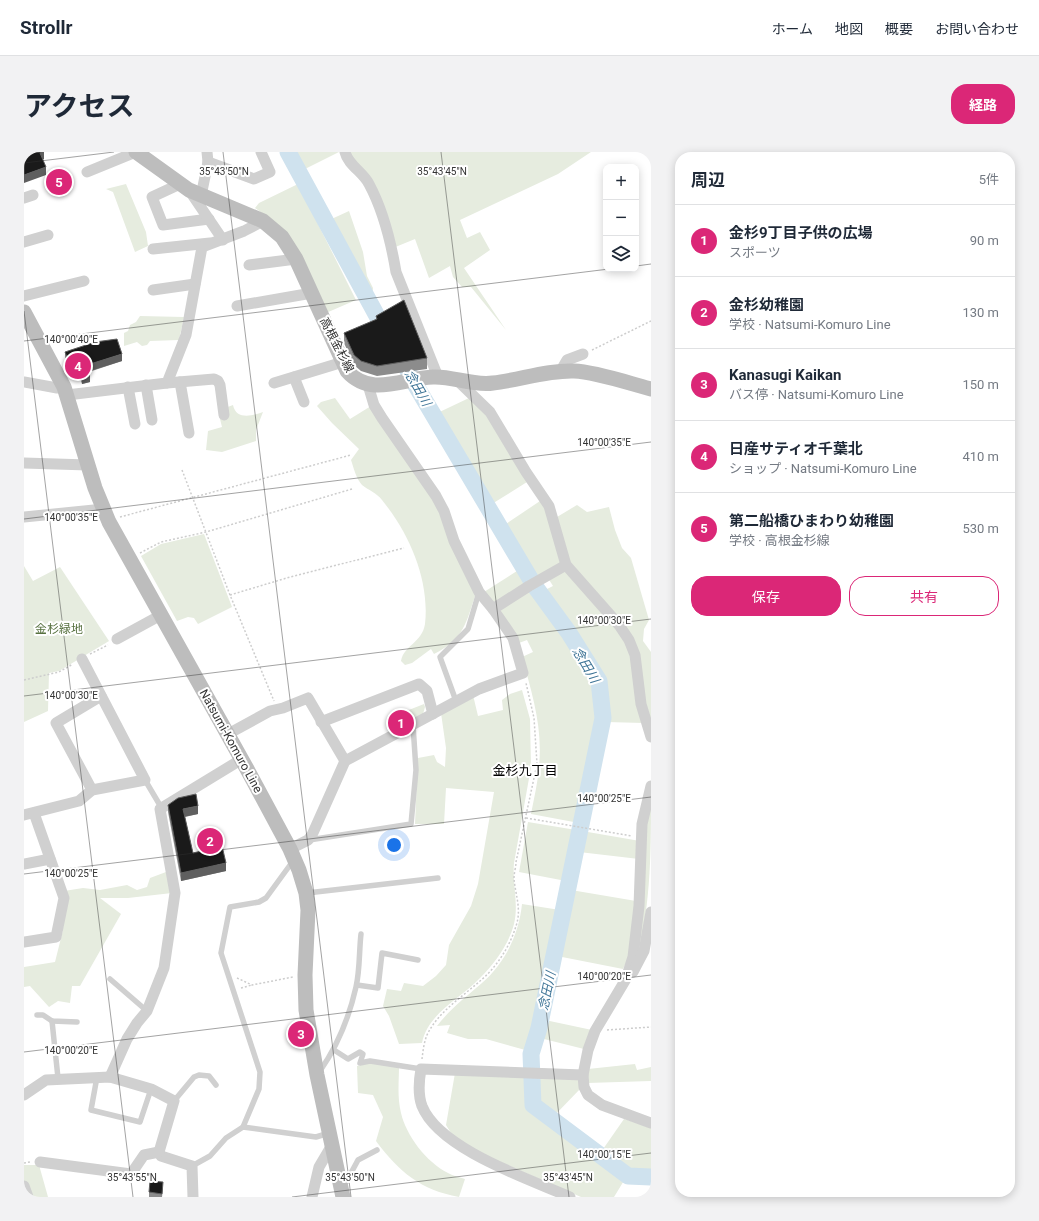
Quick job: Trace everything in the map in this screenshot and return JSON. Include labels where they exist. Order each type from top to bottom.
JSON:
[{"type":"main road","name":"高根金杉線","points":[[136,152],[190,190],[263,221],[282,237],[296,259],[342,362],[352,377],[358,382],[372,385]]},
{"type":"main road","name":"Natsumi-Komuro Line","points":[[24,312],[66,391],[88,465],[107,516],[228,734],[292,854],[306,893],[308,928],[305,975],[306,1010],[317,1075],[343,1194]]},
{"type":"main road","points":[[372,385],[434,377],[492,384],[560,372],[583,372],[651,389]]},
{"type":"street","points":[[87,172],[136,152]]},
{"type":"street","points":[[190,190],[207,157],[254,180],[270,172],[261,152]]},
{"type":"street","points":[[345,152],[354,166],[366,178],[375,195],[393,255],[396,272],[434,377]]},
{"type":"street","points":[[190,190],[223,240]]},
{"type":"street","points":[[190,190],[152,197],[163,225],[209,219]]},
{"type":"street","points":[[153,249],[223,240],[263,221]]},
{"type":"street","points":[[24,242],[48,235]]},
{"type":"street","points":[[167,383],[186,335],[202,247],[211,242]]},
{"type":"street","points":[[249,265],[296,259]]},
{"type":"street","points":[[24,296],[84,281]]},
{"type":"street","points":[[153,290],[195,284]]},
{"type":"street","points":[[237,306],[312,293]]},
{"type":"street","points":[[560,372],[567,360],[583,354]]},
{"type":"street","points":[[274,383],[342,362]]},
{"type":"street","points":[[294,377],[304,402]]},
{"type":"street","points":[[24,382],[66,391],[214,379],[218,381],[220,385],[224,415]]},
{"type":"street","points":[[457,380],[490,412],[526,472],[549,506],[566,565],[620,625],[629,640],[635,655],[641,704],[651,737]]},
{"type":"street","points":[[180,382],[188,433]]},
{"type":"street","points":[[146,385],[152,420]]},
{"type":"street","points":[[292,854],[308,840],[319,820],[345,761],[478,689],[523,673],[513,638],[479,592],[454,541],[444,511],[436,496],[374,405],[372,385]]},
{"type":"street","points":[[128,387],[135,424]]},
{"type":"street","points":[[24,463],[88,465]]},
{"type":"street","points":[[24,517],[107,516]]},
{"type":"street","points":[[493,609],[566,565]]},
{"type":"street","points":[[117,640],[161,615]]},
{"type":"street","points":[[24,942],[56,937],[64,898],[50,859],[29,814],[79,801],[92,790],[146,780],[82,659]]},
{"type":"street","points":[[321,722],[419,684],[428,691],[433,714]]},
{"type":"street","points":[[92,790],[56,723],[101,696]]},
{"type":"street","points":[[228,734],[270,711],[308,698],[345,761]]},
{"type":"street","points":[[110,1077],[126,1039],[136,1023],[147,1012],[164,968],[175,893],[160,810],[161,807],[242,760]]},
{"type":"street","points":[[651,786],[642,824],[639,906],[633,957],[626,979],[595,1031],[588,1050],[583,1075],[584,1087],[588,1095],[602,1105],[651,1123]]},
{"type":"street","points":[[24,864],[50,859]]},
{"type":"street","points":[[626,979],[634,971],[644,951],[651,912]]},
{"type":"street","points":[[570,1197],[490,1162],[452,1140],[434,1123],[422,1105],[419,1077],[421,1070],[583,1075]]},
{"type":"street","points":[[24,1095],[46,1080],[58,1078],[110,1077],[151,1089],[174,1101],[159,1152]]},
{"type":"street","points":[[312,1197],[319,1167],[331,1139]]},
{"type":"street","points":[[40,1162],[132,1174],[144,1155],[159,1152]]},
{"type":"street","points":[[159,1152],[161,1156],[192,1166],[193,1197]]},
{"type":"street","points":[[24,1186],[28,1197]]},
{"type":"lane","points":[[456,701],[440,657],[468,629],[479,592]]},
{"type":"lane","points":[[308,840],[411,824],[416,770],[413,724]]},
{"type":"lane","points":[[146,780],[161,807]]},
{"type":"lane","points":[[192,1166],[210,1156],[226,1138],[243,1127],[254,1104],[261,1080],[255,1052],[221,954],[230,907],[259,902],[266,898],[292,854]]},
{"type":"lane","points":[[306,893],[438,878]]},
{"type":"lane","points":[[317,1075],[334,1050],[344,1029],[357,985],[360,934]]},
{"type":"lane","points":[[357,985],[378,988],[382,953],[418,960]]},
{"type":"lane","points":[[110,979],[147,1012]]},
{"type":"lane","points":[[37,1015],[43,1015],[52,1021],[77,1022]]},
{"type":"lane","points":[[52,1021],[58,1078]]},
{"type":"lane","points":[[334,1050],[348,1059],[360,1052],[363,1054],[360,1063],[370,1061],[421,1070]]},
{"type":"lane","points":[[174,1101],[194,1077],[200,1075],[209,1076],[216,1085]]},
{"type":"lane","points":[[97,1077],[91,1110],[140,1122],[151,1089]]},
{"type":"lane","points":[[243,1127],[331,1139]]},
{"type":"lane","points":[[343,1194],[358,1160],[377,1150]]},
{"type":"path","points":[[583,354],[651,321]]},
{"type":"path","points":[[107,516],[116,518],[351,455]]},
{"type":"path","points":[[182,470],[230,595],[278,709]]},
{"type":"path","points":[[131,560],[161,542],[206,532],[352,489]]},
{"type":"path","points":[[230,595],[290,577],[404,548]]},
{"type":"path","points":[[421,1070],[427,1035],[448,1008],[481,981],[493,968],[506,950],[516,926],[519,912],[514,878],[537,764],[537,742],[534,718],[523,673]]},
{"type":"path","points":[[526,818],[642,838]]},
{"type":"path","points":[[233,990],[305,975]]},
{"type":"path","points":[[228,976],[234,976],[252,985]]},
{"type":"path","points":[[595,1031],[651,1027]]},
{"type":"green space","points":[[287,152],[339,152],[297,173]]},
{"type":"green space","points":[[349,152],[591,152],[558,174],[460,220],[467,238],[480,232],[490,250],[464,268],[506,330],[471,287],[462,287],[453,277],[450,266],[429,278],[415,239],[393,248],[387,227]]},
{"type":"green space","points":[[126,184],[146,232],[148,246],[135,252],[113,192],[106,189]]},
{"type":"green space","points":[[298,184],[356,300],[326,313],[265,215],[255,208],[259,203]]},
{"type":"green space","points":[[349,211],[363,252],[367,276],[373,288],[371,302],[378,314],[386,316],[374,323],[325,222]]},
{"type":"green space","points":[[140,316],[184,317],[179,340],[150,341],[147,345],[142,346],[137,342],[124,346],[124,333],[128,331],[130,325],[136,322]]},
{"type":"green space","points":[[335,398],[350,419],[371,406],[425,482],[476,593],[466,622],[458,636],[434,654],[431,649],[412,663],[405,665],[401,661],[403,656],[420,636],[425,624],[426,607],[421,574],[409,542],[392,513],[375,493],[362,485],[357,476],[351,460],[359,449],[317,406],[321,402]]},
{"type":"green space","points":[[469,398],[486,412],[527,482],[487,507],[429,417]]},
{"type":"green space","points":[[233,405],[237,413],[245,416],[263,412],[256,430],[256,441],[222,452],[206,450],[208,431],[222,427],[220,419],[226,417],[225,408]]},
{"type":"green space","points":[[540,501],[547,509],[563,563],[536,579],[500,528]]},
{"type":"green space","points":[[577,505],[587,512],[609,507],[615,530],[622,548],[631,558],[649,620],[644,629],[643,641],[651,652],[651,732],[636,655],[568,564],[557,517]]},
{"type":"green space","points":[[204,534],[232,607],[198,624],[194,618],[188,617],[177,621],[141,556],[161,544]]},
{"type":"green space","name":"金杉緑地","points":[[24,566],[33,581],[60,567],[109,641],[59,671],[49,673],[48,711],[24,722]]},
{"type":"green space","points":[[565,568],[617,626],[632,656],[644,723],[606,722],[601,677],[571,632],[541,592],[553,586],[548,578]]},
{"type":"green space","points":[[520,569],[529,583],[492,603],[484,592]]},
{"type":"green space","points":[[532,587],[565,633],[595,681],[600,718],[579,823],[531,814],[537,784],[540,752],[536,711],[522,657],[533,652],[527,640],[519,643],[500,612],[505,604]]},
{"type":"green space","points":[[522,690],[530,719],[531,767],[514,863],[516,909],[512,931],[509,939],[496,960],[472,986],[438,1015],[425,1032],[422,1043],[399,1044],[389,1016],[383,1006],[387,989],[401,991],[404,983],[423,986],[436,976],[446,965],[449,945],[471,906],[478,884],[494,792],[446,788],[444,824],[415,824],[418,758],[434,755],[437,762],[445,767],[446,748],[441,713],[473,695],[478,716],[503,710],[502,700],[510,694]]},
{"type":"green space","points":[[424,704],[425,707],[423,714],[397,730],[391,717]]},
{"type":"green space","points":[[651,796],[651,840],[647,906],[639,948],[633,968],[645,824]]},
{"type":"green space","points":[[528,822],[576,830],[566,881],[519,872]]},
{"type":"green space","points":[[582,831],[640,841],[639,859],[579,852]]},
{"type":"green space","points":[[166,872],[172,893],[128,898],[100,898],[121,914],[80,986],[72,986],[70,1003],[58,1001],[49,1007],[30,986],[24,987],[24,967],[55,962],[63,930],[64,891],[83,888],[100,890],[127,885],[137,890],[147,887],[150,878]]},
{"type":"green space","points":[[571,890],[636,901],[629,957],[623,969],[557,956]]},
{"type":"green space","points":[[522,904],[560,910],[537,1026],[529,1051],[486,1039],[468,1039],[447,1033],[450,1025],[437,1026],[453,1008],[482,983],[498,966],[510,947],[514,937],[518,926]]},
{"type":"green space","points":[[545,1020],[592,1030],[584,1049],[540,1038]]},
{"type":"green space","points":[[367,1063],[399,1066],[400,1107],[407,1130],[418,1147],[432,1162],[450,1174],[465,1179],[459,1197],[433,1190],[412,1178],[393,1162],[376,1141],[383,1117],[373,1095],[358,1093],[357,1066]]},
{"type":"green space","points":[[635,1064],[637,1070],[651,1067],[651,1081],[587,1083],[588,1069]]},
{"type":"green space","points":[[455,1073],[528,1075],[531,1108],[625,1179],[614,1197],[581,1197],[491,1158],[454,1138],[446,1125]]},
{"type":"green space","points":[[533,1074],[579,1077],[581,1088],[553,1117],[535,1103]]},
{"type":"green space","points":[[624,1119],[651,1127],[651,1175],[629,1173],[601,1152]]},
{"type":"green space","points":[[24,1165],[39,1165],[48,1197],[30,1197],[24,1181]]},
{"type":"building","points":[[27,152],[43,152],[40,153],[46,167],[24,175],[24,157],[28,156]]},
{"type":"building","points":[[404,300],[427,358],[377,366],[361,361],[354,355],[344,333],[377,319],[376,316]]},
{"type":"building","points":[[117,339],[122,354],[87,365],[90,374],[82,377],[79,368],[72,370],[65,352],[95,342]]},
{"type":"building","points":[[196,794],[198,806],[183,809],[193,853],[222,846],[226,863],[181,873],[168,805],[178,798]]},
{"type":"building","points":[[150,1181],[163,1182],[162,1194],[149,1192]]},
{"type":"waterway","name":"念田川","points":[[288,152],[383,327],[396,346],[412,379],[534,585],[569,633],[599,681],[603,718],[539,1028],[531,1054],[533,1105],[628,1176],[651,1177]]},
{"type":"place","name":"第二船橋ひまわり幼稚園","points":[[59,182]]},
{"type":"place","name":"日産サティオ千葉北","points":[[78,366]]},
{"type":"place","name":"金杉9丁目子供の広場","points":[[401,723]]},
{"type":"place","name":"金杉幼稚園","points":[[210,841]]},
{"type":"place","name":"Kanasugi Kaikan","points":[[301,1034]]},
{"type":"district","name":"金杉九丁目","points":[[525,770]]}]
